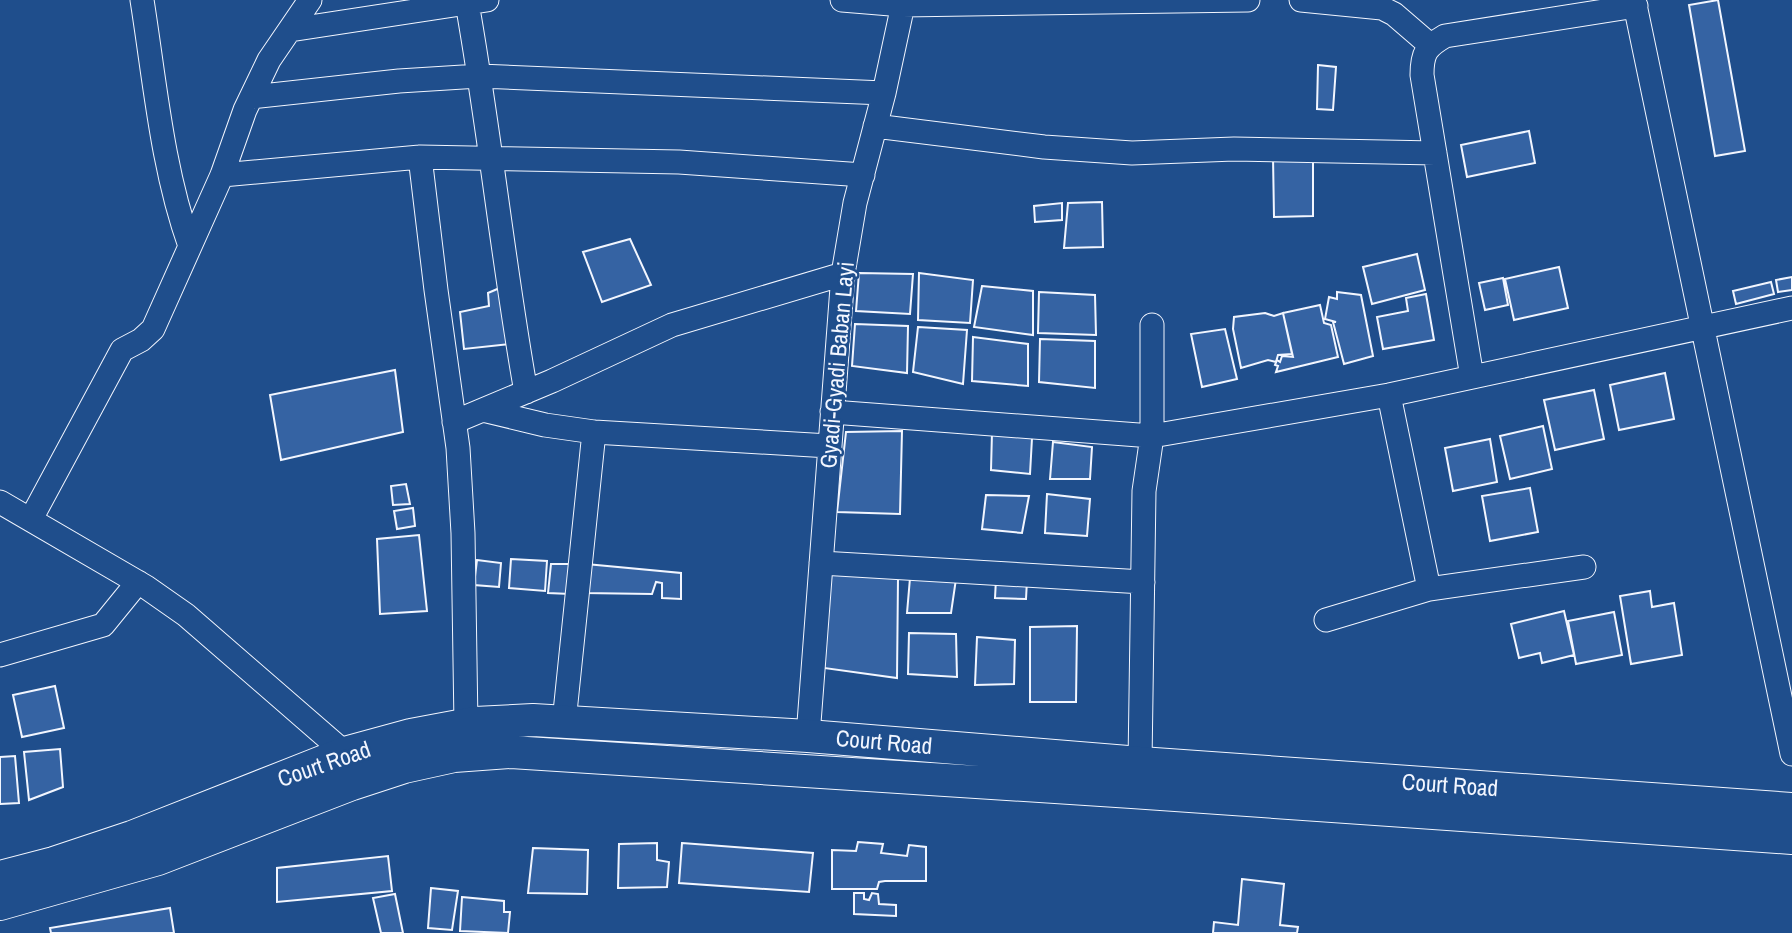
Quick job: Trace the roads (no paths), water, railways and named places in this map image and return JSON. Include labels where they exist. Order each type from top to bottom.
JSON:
[{"type":"main road","name":"Court Road","points":[[0,877],[54,863],[132,837],[345,753],[466,725],[533,720],[807,736],[1140,763],[1792,809]]},
{"type":"main road","name":"Court Road","points":[[0,904],[158,859],[352,784],[404,767],[454,756],[511,752],[1792,838]]},
{"type":"street","points":[[142,0],[171,180],[190,246]]},
{"type":"street","points":[[31,519],[122,350],[141,340],[153,329],[222,175],[252,97],[270,60],[310,0]]},
{"type":"street","points":[[842,0],[1248,0]]},
{"type":"street","points":[[1301,0],[1382,8],[1394,14],[1430,45]]},
{"type":"street","points":[[290,30],[477,2],[479,76],[489,158],[526,392]]},
{"type":"street","name":"Gyadi-Gyadi Baban Layi","points":[[807,736],[842,274],[855,203],[884,93],[904,2]]},
{"type":"street","points":[[1472,377],[1422,75],[1422,61],[1430,45],[1445,36],[1635,3],[1792,754]]},
{"type":"street","points":[[252,97],[398,81],[479,76],[884,93]]},
{"type":"street","points":[[875,126],[1044,148],[1132,153],[1234,149],[1435,153]]},
{"type":"street","points":[[222,175],[420,157],[679,162],[863,175]]},
{"type":"street","points":[[420,157],[454,422],[463,533],[466,725]]},
{"type":"street","points":[[454,422],[672,325],[842,274]]},
{"type":"street","points":[[832,412],[1152,436],[1389,395],[1792,308]]},
{"type":"street","points":[[1140,763],[1144,491],[1152,436],[1152,325]]},
{"type":"street","points":[[1389,395],[1429,589]]},
{"type":"street","points":[[483,410],[545,425],[594,432],[830,446]]},
{"type":"street","points":[[564,722],[594,432]]},
{"type":"street","points":[[0,502],[138,582],[186,615],[345,753]]},
{"type":"street","points":[[821,563],[1143,582]]},
{"type":"street","points":[[1326,620],[1429,589],[1584,567]]},
{"type":"street","points":[[0,655],[103,625],[138,582]]}]
